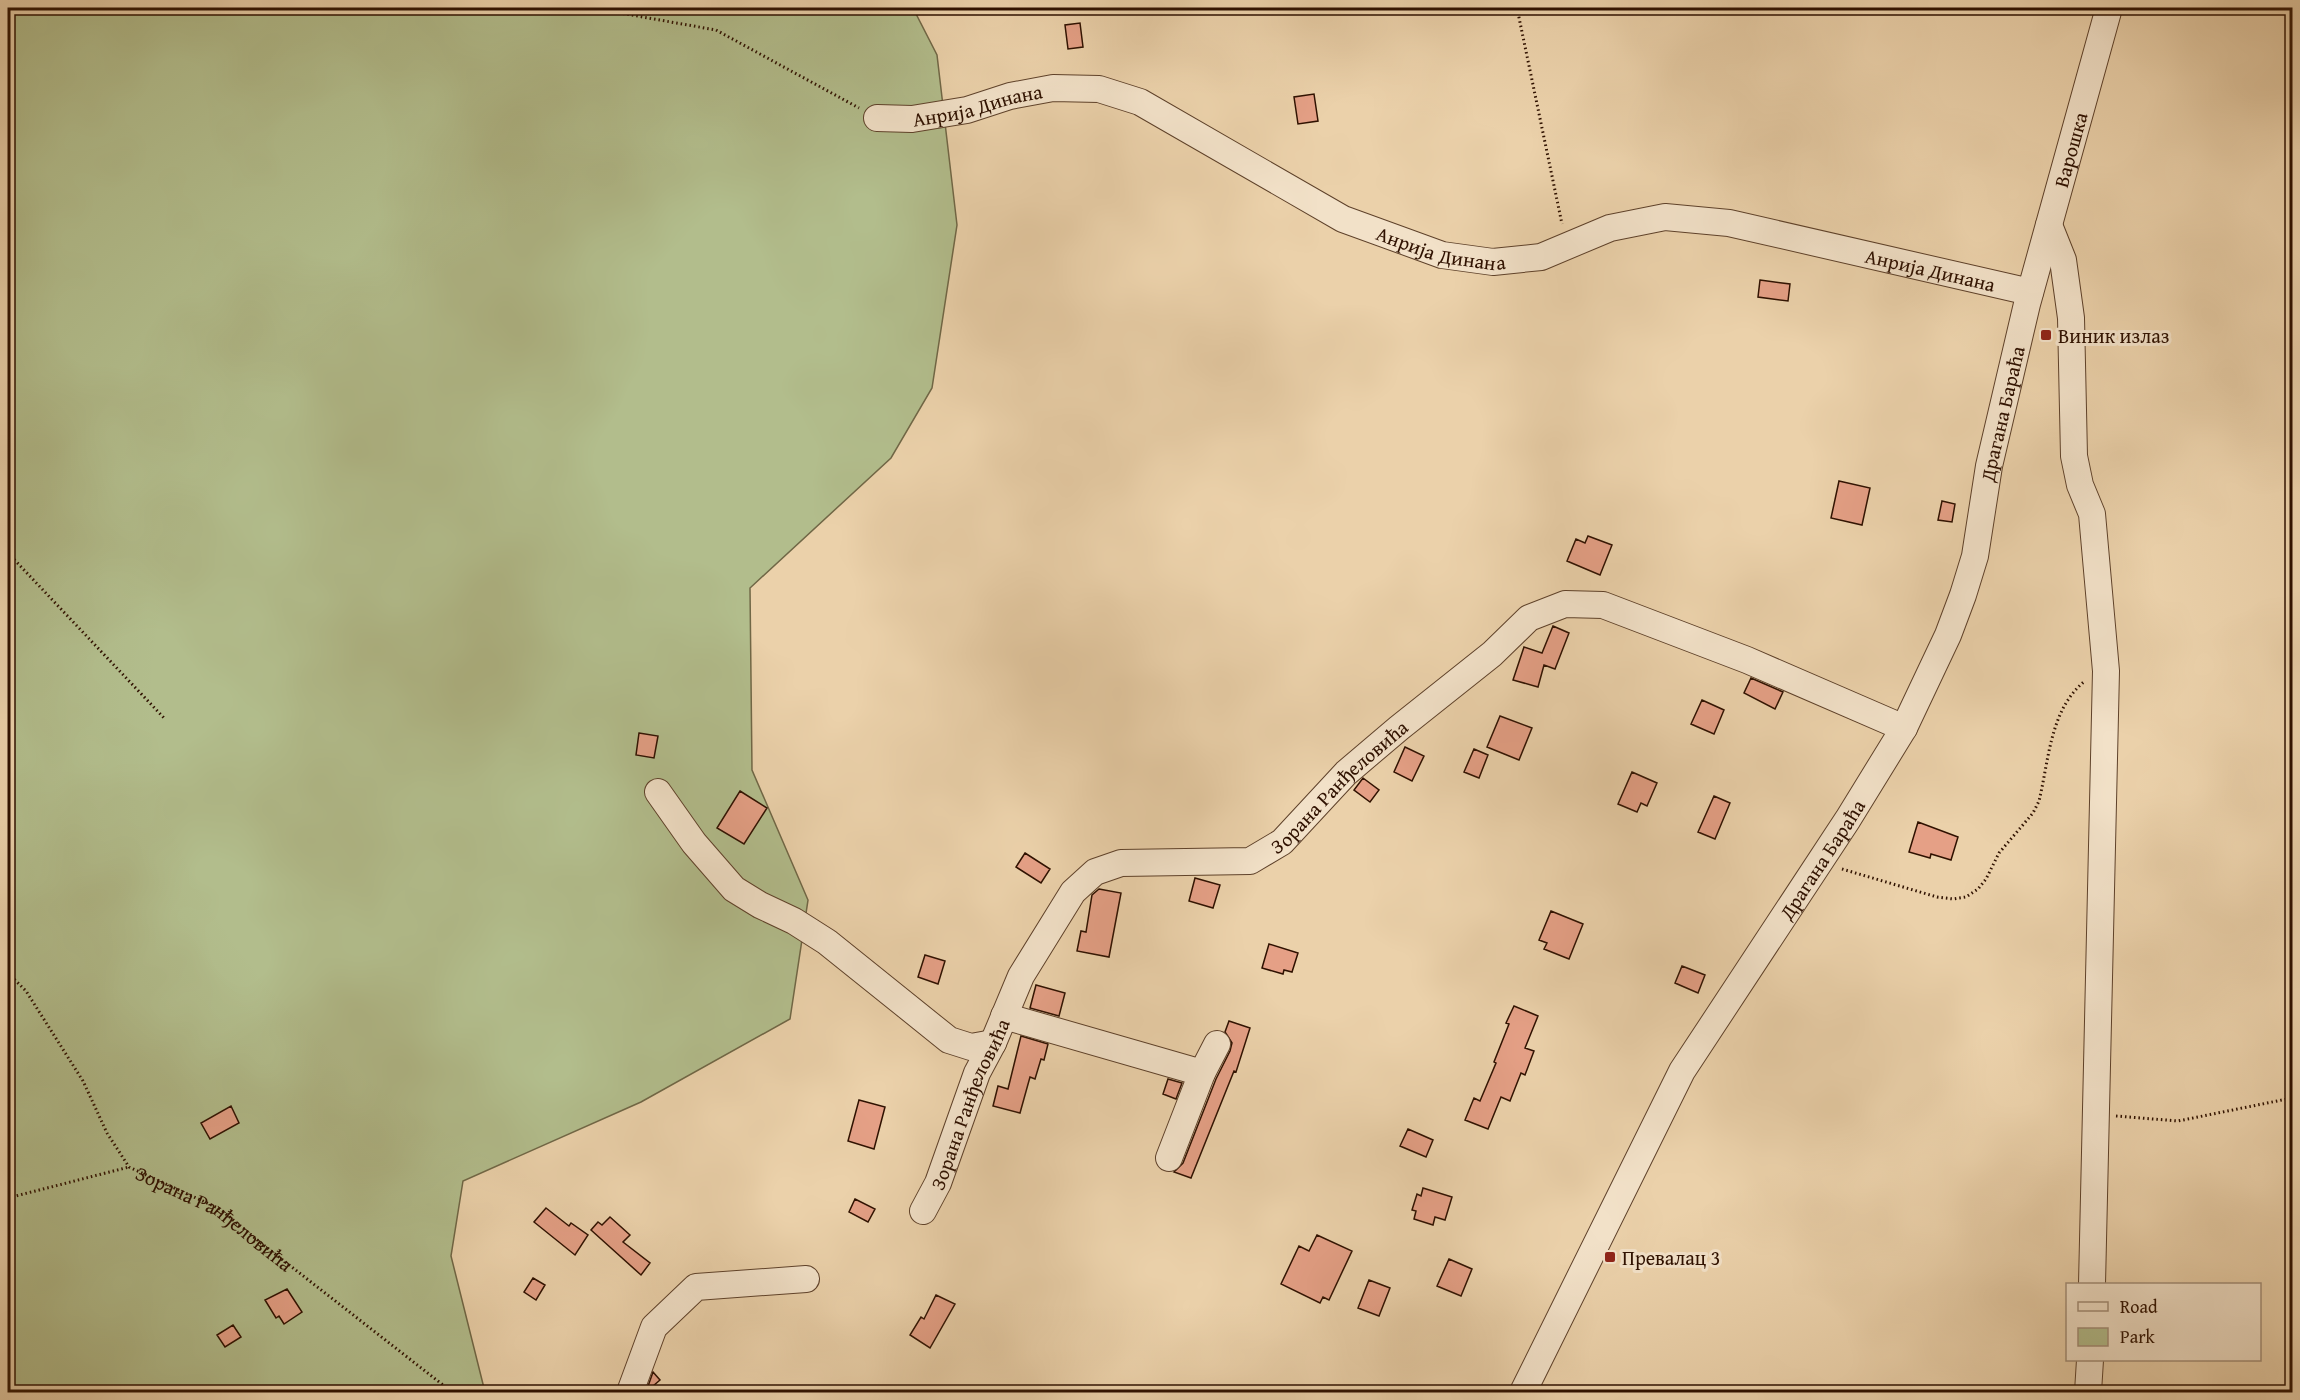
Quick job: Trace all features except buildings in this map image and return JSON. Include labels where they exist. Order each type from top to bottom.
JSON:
[{"type":"street","name":"Варошка","points":[[2030,292],[2109,8]]},
{"type":"street","name":"Анрија Динана","points":[[877,118],[912,119],[967,110],[1010,96],[1053,88],[1099,89],[1140,102],[1343,219],[1442,255],[1493,262],[1541,257],[1610,228],[1665,218],[1729,223],[2030,292]]},
{"type":"street","points":[[2049,225],[2063,260],[2071,318],[2074,456],[2080,485],[2092,514],[2106,671],[2092,1283]]},
{"type":"street","name":"Драгана Бараћа","points":[[1523,1392],[1682,1071],[1820,863],[1904,728],[1948,635],[1975,556],[1989,466],[2030,292]]},
{"type":"street","name":"Зорана Ранђеловића","points":[[922,1211],[938,1183],[977,1073],[1021,976],[1073,892],[1095,872],[1121,863],[1250,861],[1282,842],[1346,773],[1492,654],[1529,618],[1565,604],[1603,605],[1747,660],[1904,728]]},
{"type":"street","points":[[658,792],[694,843],[734,889],[760,905],[794,921],[827,942],[949,1040],[971,1047],[993,1042]]},
{"type":"street","points":[[1004,1016],[1202,1073]]},
{"type":"street","points":[[1169,1158],[1202,1073],[1217,1044]]},
{"type":"street","points":[[630,1392],[654,1327],[696,1287],[806,1279]]},
{"type":"street","points":[[2088,1392],[2090,1361]]},
{"type":"path","points":[[592,8],[716,30],[877,118]]},
{"type":"path","points":[[1517,8],[1560,218],[1572,244]]},
{"type":"path","points":[[8,553],[165,719]]},
{"type":"path","points":[[1820,863],[1937,897],[1953,899],[1966,897],[1978,889],[1986,879],[1999,853],[2033,813],[2039,801],[2060,711],[2072,691],[2086,680],[2106,671]]},
{"type":"path","name":"Зорана Ранђеловића","points":[[8,973],[26,991],[83,1081],[107,1133],[129,1167],[220,1209],[452,1392]]},
{"type":"path","points":[[2096,1114],[2178,1121],[2292,1098]]},
{"type":"path","points":[[8,1198],[129,1167]]},
{"type":"green space","points":[[8,8],[913,8],[937,55],[957,225],[932,388],[891,458],[750,588],[752,770],[808,900],[790,1019],[641,1102],[463,1181],[451,1256],[485,1392],[8,1392]]},
{"type":"place","name":"Виник излаз","points":[[2046,335]]},
{"type":"place","name":"Превалац 3","points":[[1610,1257]]}]
